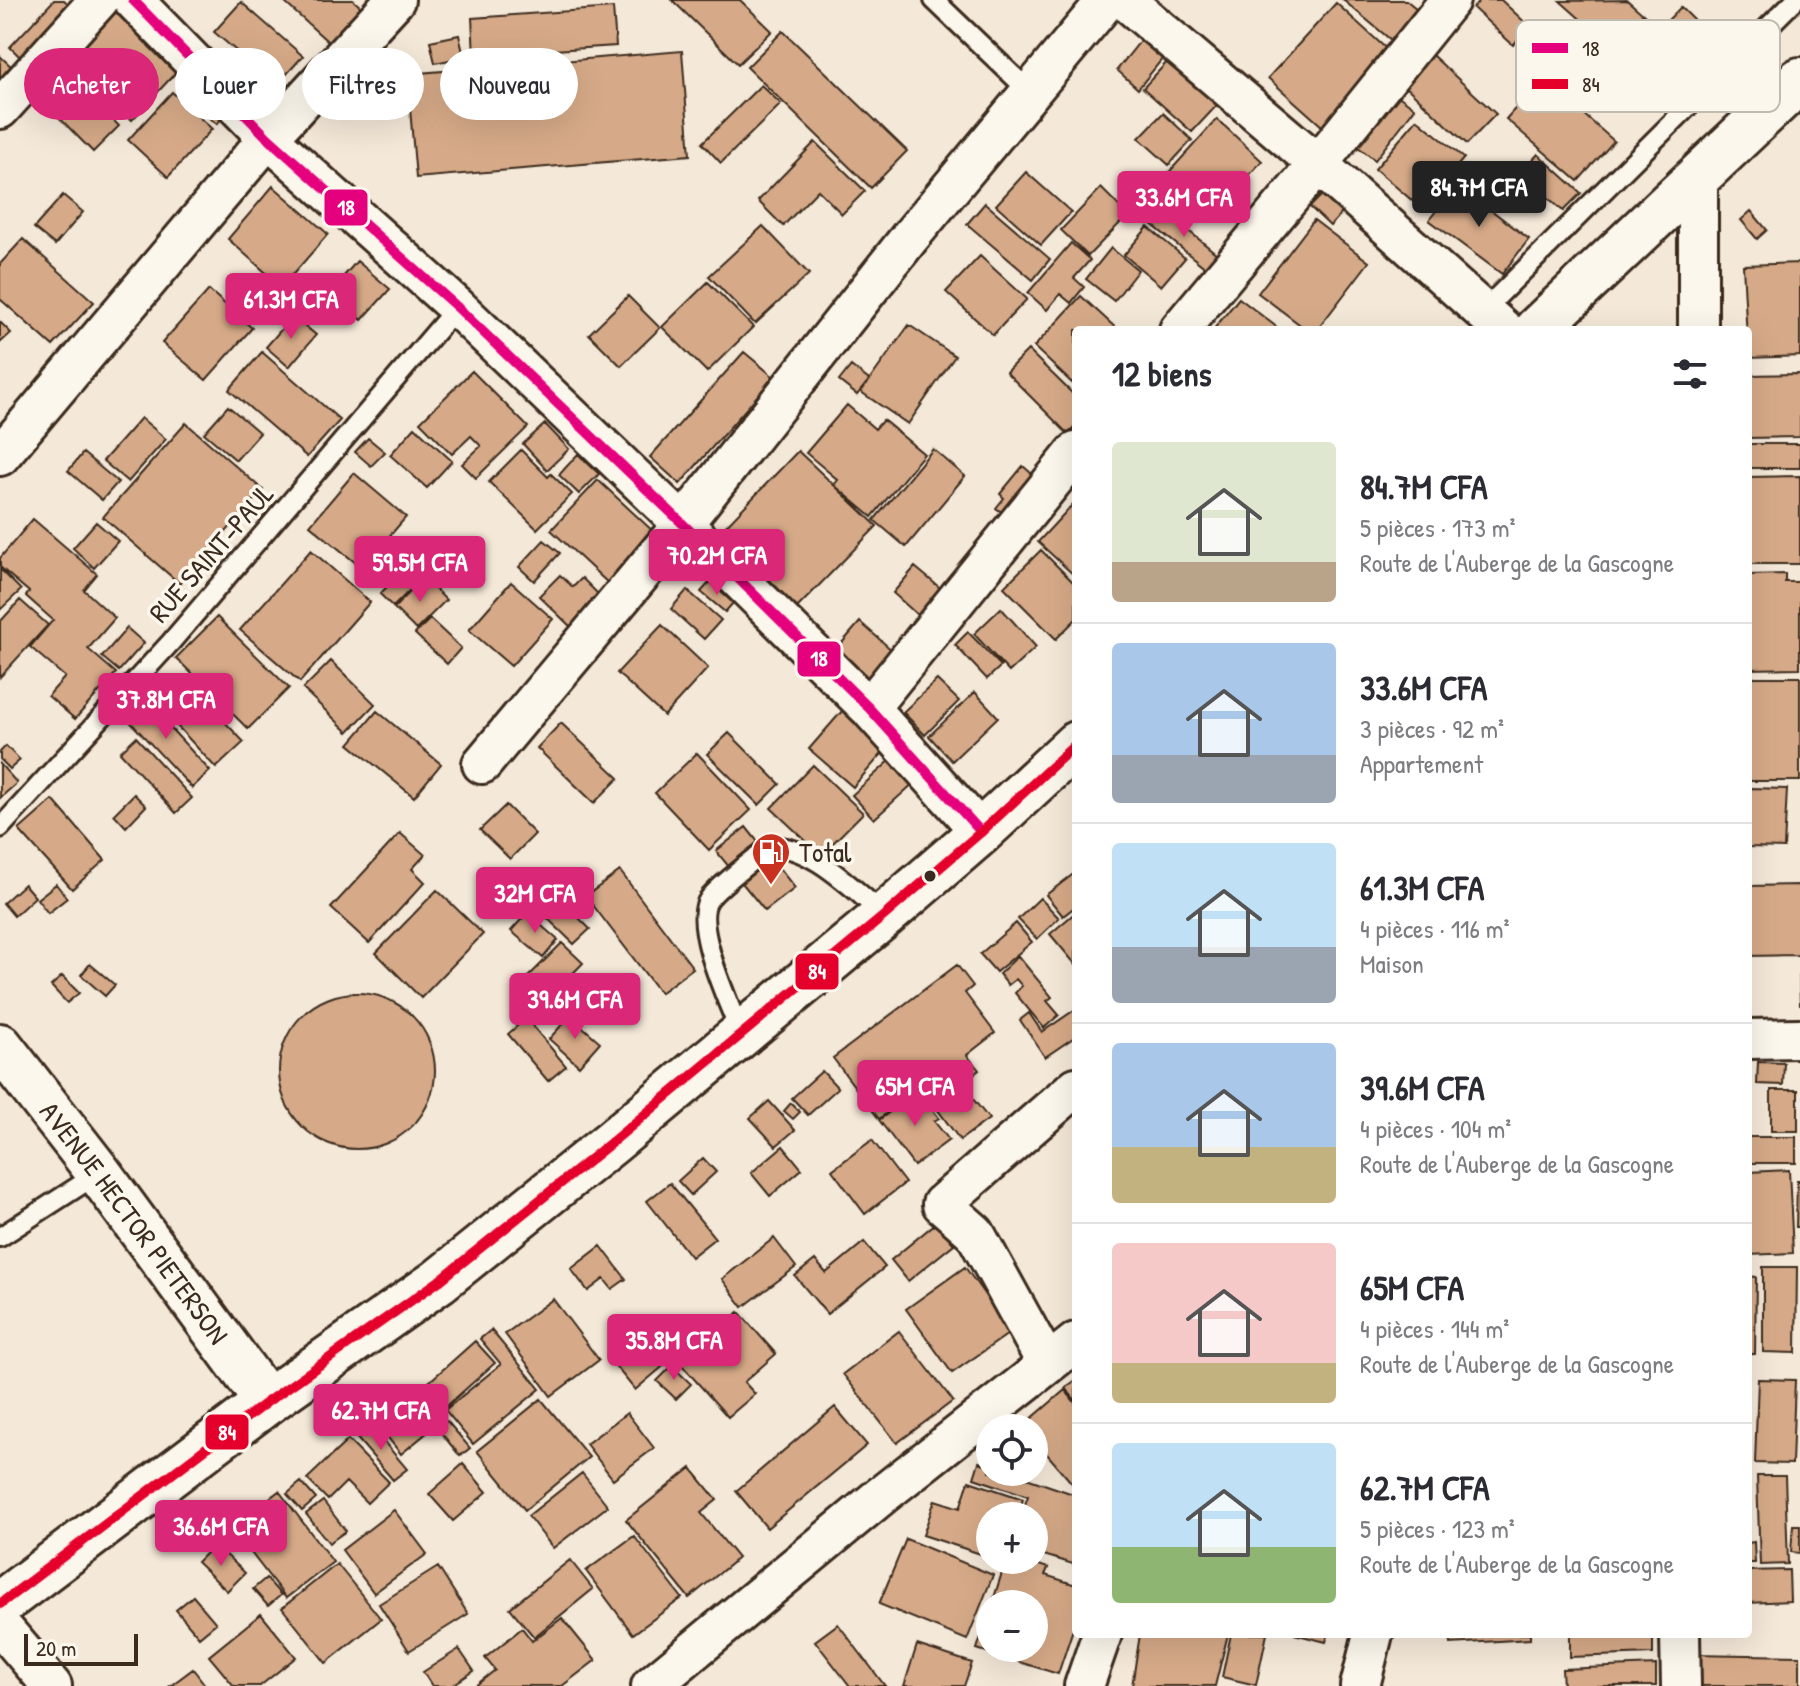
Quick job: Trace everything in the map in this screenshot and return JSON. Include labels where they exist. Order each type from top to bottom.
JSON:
[{"type":"street","points":[[0,109],[99,0]]},
{"type":"street","points":[[133,0],[268,138],[457,307],[683,524],[869,708],[981,832]]},
{"type":"street","points":[[0,456],[268,138],[395,0]]},
{"type":"street","points":[[482,764],[683,524],[910,237],[1107,0]]},
{"type":"street","points":[[1125,0],[1318,164],[1493,321]]},
{"type":"street","points":[[1182,326],[1450,0]]},
{"type":"street","points":[[1780,99],[1800,80]]},
{"type":"street","points":[[1540,326],[1767,112]]},
{"type":"street","points":[[1698,179],[1698,326]]},
{"type":"street","points":[[869,708],[1072,457]]},
{"type":"street","points":[[0,1604],[267,1402],[439,1281],[885,915],[1072,748]]},
{"type":"street","points":[[1752,1039],[1800,1038]]},
{"type":"street","name":"AVENUE HECTOR PIETERSON","points":[[0,1046],[99,1173],[267,1402]]},
{"type":"street","points":[[651,1686],[882,1495],[1062,1353],[975,1233],[942,1204],[1072,1090]]},
{"type":"street","points":[[0,1625],[52,1686]]},
{"type":"street","points":[[1084,1686],[1101,1638]]},
{"type":"street","points":[[1360,1686],[1372,1638]]},
{"type":"street","points":[[1680,1638],[1681,1686]]},
{"type":"lane","points":[[934,0],[1030,92]]},
{"type":"lane","points":[[1776,20],[1795,0]]},
{"type":"lane","points":[[1493,321],[1690,112]]},
{"type":"lane","name":"RUE SAINT-PAUL","points":[[0,828],[171,642],[457,307]]},
{"type":"lane","points":[[741,1034],[711,957],[704,918],[708,899],[770,846],[788,846],[816,862],[885,915]]},
{"type":"lane","points":[[0,1237],[99,1173]]},
{"type":"building","points":[[54,0],[64,0],[71,6],[32,48],[24,48],[22,59],[10,47]]},
{"type":"building","points":[[353,0],[369,14],[335,48],[284,2]]},
{"type":"building","points":[[672,0],[740,0],[772,31],[738,64]]},
{"type":"building","points":[[1343,0],[1406,0],[1423,14],[1397,45]]},
{"type":"building","points":[[1480,0],[1501,0],[1522,20],[1516,20],[1516,42],[1513,45],[1473,8]]},
{"type":"building","points":[[1627,0],[1650,20],[1581,20],[1560,1]]},
{"type":"building","points":[[241,2],[302,57],[286,75],[286,48],[233,48],[214,32]]},
{"type":"building","points":[[1336,3],[1390,52],[1323,127],[1268,78]]},
{"type":"building","points":[[111,7],[156,48],[74,48]]},
{"type":"building","points":[[1681,7],[1694,20],[1668,20]]},
{"type":"building","points":[[613,8],[616,46],[474,48],[472,18]]},
{"type":"building","points":[[783,31],[907,151],[871,188],[747,67]]},
{"type":"building","points":[[459,35],[462,48],[440,48],[440,62],[435,63],[430,41]]},
{"type":"building","points":[[1145,35],[1167,53],[1138,89],[1117,70]]},
{"type":"building","points":[[159,51],[175,65],[175,73],[159,91]]},
{"type":"building","points":[[682,51],[690,155],[416,178],[411,120],[424,120],[424,73],[440,71],[440,120],[578,120],[578,60]]},
{"type":"building","points":[[1432,55],[1496,114],[1467,144],[1403,84]]},
{"type":"building","points":[[0,56],[15,70],[0,84]]},
{"type":"building","points":[[1170,59],[1219,103],[1192,132],[1143,88]]},
{"type":"building","points":[[761,85],[781,104],[721,163],[702,143]]},
{"type":"building","points":[[172,92],[175,95],[175,120],[202,120],[212,129],[168,177],[128,140],[146,120],[159,120],[159,106]]},
{"type":"building","points":[[1397,95],[1415,108],[1375,160],[1357,146]]},
{"type":"building","points":[[1516,108],[1516,112],[1581,112],[1614,141],[1578,181],[1506,119]]},
{"type":"building","points":[[1163,113],[1192,140],[1169,165],[1139,138]]},
{"type":"building","points":[[1217,119],[1262,161],[1207,221],[1162,180]]},
{"type":"building","points":[[1417,119],[1464,158],[1421,208],[1375,169]]},
{"type":"building","points":[[62,120],[113,120],[119,126],[93,152]]},
{"type":"building","points":[[815,142],[865,191],[842,214],[818,190],[783,226],[758,201]]},
{"type":"building","points":[[1538,154],[1581,193],[1563,211],[1521,173]]},
{"type":"building","points":[[1026,172],[1071,212],[1041,245],[996,205]]},
{"type":"building","points":[[1140,176],[1152,186],[1142,197],[1130,187]]},
{"type":"building","points":[[1457,184],[1529,239],[1502,274],[1429,220]]},
{"type":"building","points":[[273,186],[328,234],[282,287],[228,239]]},
{"type":"building","points":[[1101,188],[1128,215],[1088,256],[1061,230]]},
{"type":"building","points":[[1325,192],[1344,211],[1330,226],[1310,207]]},
{"type":"building","points":[[63,195],[83,212],[55,245],[34,228]]},
{"type":"building","points":[[985,203],[1050,259],[1033,280],[967,224]]},
{"type":"building","points":[[1162,209],[1218,255],[1207,269],[1150,223]]},
{"type":"building","points":[[1751,211],[1767,230],[1757,239],[1741,220]]},
{"type":"building","points":[[1314,220],[1369,262],[1320,326],[1302,326],[1258,293]]},
{"type":"building","points":[[763,226],[809,274],[755,324],[709,276]]},
{"type":"building","points":[[1148,227],[1185,258],[1161,286],[1124,255]]},
{"type":"building","points":[[23,239],[94,302],[53,346],[0,299],[0,264]]},
{"type":"building","points":[[1071,243],[1090,260],[1074,278],[1084,287],[1071,303],[1060,294],[1047,310],[1028,293]]},
{"type":"building","points":[[1111,248],[1138,270],[1114,301],[1086,279]]},
{"type":"building","points":[[980,256],[1027,299],[993,335],[946,292]]},
{"type":"building","points":[[357,261],[390,289],[362,320],[330,292]]},
{"type":"building","points":[[1800,263],[1800,356],[1752,358],[1752,326],[1746,326],[1743,265]]},
{"type":"building","points":[[708,282],[753,327],[707,372],[662,327]]},
{"type":"building","points":[[209,290],[252,328],[206,380],[162,343]]},
{"type":"building","points":[[628,296],[660,328],[621,366],[589,334]]},
{"type":"building","points":[[1081,296],[1114,326],[1072,326],[1072,383],[1034,347]]},
{"type":"building","points":[[1239,298],[1275,326],[1216,326]]},
{"type":"building","points":[[293,316],[316,335],[289,367],[266,347]]},
{"type":"building","points":[[0,322],[11,333],[0,343]]},
{"type":"building","points":[[909,325],[955,356],[908,424],[861,392]]},
{"type":"building","points":[[1028,350],[1072,393],[1072,430],[1068,434],[1006,372]]},
{"type":"building","points":[[262,352],[340,420],[307,457],[229,390]]},
{"type":"building","points":[[744,352],[774,377],[680,484],[650,457]]},
{"type":"building","points":[[851,366],[869,380],[857,395],[839,381]]},
{"type":"building","points":[[472,371],[528,427],[476,478],[462,464],[481,446],[471,436],[452,454],[420,422]]},
{"type":"building","points":[[1800,374],[1800,437],[1752,438],[1752,375]]},
{"type":"building","points":[[847,405],[875,429],[883,420],[924,454],[872,517],[834,485],[838,480],[806,453]]},
{"type":"building","points":[[228,406],[260,433],[236,460],[204,433]]},
{"type":"building","points":[[141,418],[166,439],[128,482],[103,461]]},
{"type":"building","points":[[186,423],[263,490],[180,584],[103,517]]},
{"type":"building","points":[[545,424],[569,449],[547,470],[523,444]]},
{"type":"building","points":[[415,427],[452,461],[427,488],[390,455]]},
{"type":"building","points":[[368,438],[385,452],[371,466],[355,452]]},
{"type":"building","points":[[1752,444],[1800,444],[1800,468],[1752,468]]},
{"type":"building","points":[[933,449],[965,476],[906,547],[874,520]]},
{"type":"building","points":[[521,450],[548,477],[551,474],[572,494],[537,529],[489,482]]},
{"type":"building","points":[[798,451],[877,526],[796,609],[718,534]]},
{"type":"building","points":[[83,453],[118,482],[102,500],[68,471]]},
{"type":"building","points":[[578,454],[599,474],[579,494],[559,475]]},
{"type":"building","points":[[1023,466],[1039,480],[1008,517],[996,508],[1004,498],[1000,494]]},
{"type":"building","points":[[354,473],[406,517],[362,568],[310,525]]},
{"type":"building","points":[[1800,476],[1800,564],[1752,564],[1752,477]]},
{"type":"building","points":[[598,480],[656,534],[609,584],[551,530]]},
{"type":"building","points":[[1072,505],[1072,573],[1038,542]]},
{"type":"building","points":[[33,519],[97,574],[84,590],[115,618],[88,649],[116,673],[75,719],[48,696],[65,677],[30,647],[53,620],[26,596],[29,592],[0,567],[0,558]]},
{"type":"building","points":[[96,522],[118,541],[94,568],[73,548]]},
{"type":"building","points":[[544,540],[560,553],[534,581],[519,567]]},
{"type":"building","points":[[390,547],[406,559],[393,577],[377,565]]},
{"type":"building","points":[[311,550],[370,602],[300,682],[240,630]]},
{"type":"building","points":[[1041,550],[1072,581],[1072,623],[1056,639],[1004,587]]},
{"type":"building","points":[[412,561],[426,574],[393,607],[380,594]]},
{"type":"building","points":[[915,567],[945,592],[922,619],[893,593]]},
{"type":"building","points":[[0,569],[21,590],[0,610]]},
{"type":"building","points":[[1785,574],[1785,582],[1800,582],[1800,668],[1752,669],[1752,575]]},
{"type":"building","points":[[560,575],[573,587],[582,578],[603,599],[573,629],[539,596]]},
{"type":"building","points":[[424,578],[446,600],[416,630],[394,608]]},
{"type":"building","points":[[511,582],[553,619],[511,666],[469,630]]},
{"type":"building","points":[[710,582],[733,603],[725,612],[701,592]]},
{"type":"building","points":[[687,590],[721,620],[704,639],[671,609]]},
{"type":"building","points":[[20,600],[48,625],[0,677],[0,622]]},
{"type":"building","points":[[1001,608],[1036,647],[1009,672],[974,634]]},
{"type":"building","points":[[217,617],[289,688],[248,729],[176,658]]},
{"type":"building","points":[[430,619],[461,648],[447,664],[415,634]]},
{"type":"building","points":[[860,622],[894,652],[870,680],[835,651]]},
{"type":"building","points":[[662,625],[708,668],[664,716],[617,673]]},
{"type":"building","points":[[127,628],[144,643],[119,671],[102,657]]},
{"type":"building","points":[[968,632],[1001,666],[987,679],[955,645]]},
{"type":"building","points":[[331,661],[375,704],[348,732],[303,689]]},
{"type":"building","points":[[1752,677],[1800,677],[1800,781],[1752,781]]},
{"type":"building","points":[[937,680],[959,701],[925,735],[903,712]]},
{"type":"building","points":[[194,690],[244,742],[216,768],[167,715]]},
{"type":"building","points":[[975,692],[998,717],[952,761],[929,736]]},
{"type":"building","points":[[140,695],[210,771],[192,788],[121,712]]},
{"type":"building","points":[[843,710],[887,748],[853,787],[809,749]]},
{"type":"building","points":[[377,711],[441,764],[414,797],[349,744]]},
{"type":"building","points":[[561,723],[619,778],[594,803],[537,748]]},
{"type":"building","points":[[729,733],[780,784],[759,805],[707,754]]},
{"type":"building","points":[[136,737],[192,798],[176,813],[120,752]]},
{"type":"building","points":[[6,746],[20,760],[10,769],[0,759],[0,752]]},
{"type":"building","points":[[697,753],[751,810],[709,850],[655,793]]},
{"type":"building","points":[[893,758],[915,782],[874,819],[852,795]]},
{"type":"building","points":[[0,764],[17,783],[0,798]]},
{"type":"building","points":[[813,765],[863,813],[821,855],[771,808]]},
{"type":"building","points":[[1752,788],[1787,789],[1784,848],[1752,847]]},
{"type":"building","points":[[134,794],[146,806],[126,827],[114,814]]},
{"type":"building","points":[[53,800],[105,860],[72,889],[19,830]]},
{"type":"building","points":[[506,805],[535,834],[510,859],[480,830]]},
{"type":"building","points":[[746,827],[795,888],[765,911],[716,851]]},
{"type":"building","points":[[400,833],[425,855],[412,869],[425,882],[369,943],[331,908]]},
{"type":"building","points":[[620,871],[693,968],[660,993],[586,896]]},
{"type":"building","points":[[1072,875],[1072,909],[1063,916],[1046,895]]},
{"type":"building","points":[[24,884],[35,897],[14,916],[3,903]]},
{"type":"building","points":[[56,884],[67,898],[48,913],[37,899]]},
{"type":"building","points":[[1800,885],[1800,1005],[1799,955],[1752,956],[1752,886]]},
{"type":"building","points":[[437,890],[483,934],[421,998],[376,953]]},
{"type":"building","points":[[558,897],[590,929],[574,944],[542,913]]},
{"type":"building","points":[[1040,898],[1059,918],[1037,939],[1018,919]]},
{"type":"building","points":[[527,913],[558,940],[543,958],[511,931]]},
{"type":"building","points":[[1072,915],[1072,960],[1050,934]]},
{"type":"building","points":[[1016,923],[1032,942],[996,972],[980,954]]},
{"type":"building","points":[[562,943],[583,963],[543,1004],[522,983]]},
{"type":"building","points":[[1018,956],[1052,997],[1047,1001],[1059,1015],[1044,1028],[1015,993],[1022,986],[1016,979],[1008,985],[999,974]]},
{"type":"building","points":[[90,964],[115,985],[105,996],[81,975]]},
{"type":"building","points":[[957,965],[973,986],[965,993],[995,1033],[967,1055],[979,1070],[961,1084],[989,1119],[960,1140],[921,1087],[879,1119],[833,1058]]},
{"type":"building","points":[[62,976],[79,993],[67,1003],[51,986]]},
{"type":"building","points":[[357,993],[387,999],[412,1016],[429,1041],[435,1071],[429,1101],[412,1126],[387,1143],[357,1149],[327,1143],[302,1126],[285,1101],[279,1071],[285,1041],[302,1016],[327,999]]},
{"type":"building","points":[[1072,1012],[1072,1039],[1045,1057],[1020,1020],[1029,1013],[1042,1032]]},
{"type":"building","points":[[570,1016],[600,1042],[579,1066],[549,1039]]},
{"type":"building","points":[[526,1018],[566,1066],[548,1081],[508,1034]]},
{"type":"building","points":[[1758,1062],[1784,1063],[1783,1085],[1757,1084]]},
{"type":"building","points":[[822,1071],[838,1088],[808,1115],[792,1098]]},
{"type":"building","points":[[1771,1090],[1798,1090],[1798,1131],[1771,1131]]},
{"type":"building","points":[[918,1091],[939,1118],[934,1121],[949,1140],[914,1166],[879,1120]]},
{"type":"building","points":[[769,1101],[795,1130],[776,1146],[750,1118]]},
{"type":"building","points":[[791,1103],[800,1112],[793,1119],[784,1111]]},
{"type":"building","points":[[1752,1137],[1796,1137],[1796,1163],[1752,1163]]},
{"type":"building","points":[[872,1140],[905,1183],[865,1214],[832,1170]]},
{"type":"building","points":[[783,1146],[802,1169],[770,1196],[751,1173]]},
{"type":"building","points":[[703,1158],[716,1172],[691,1195],[678,1181]]},
{"type":"building","points":[[1789,1170],[1793,1253],[1752,1255],[1752,1172]]},
{"type":"building","points":[[1797,1180],[1800,1180],[1800,1227],[1796,1227]]},
{"type":"building","points":[[670,1183],[715,1238],[691,1257],[647,1201]]},
{"type":"building","points":[[936,1223],[954,1244],[908,1281],[891,1260]]},
{"type":"building","points":[[774,1238],[796,1267],[743,1307],[722,1279]]},
{"type":"building","points":[[864,1242],[885,1267],[827,1314],[795,1276],[815,1260],[826,1273]]},
{"type":"building","points":[[601,1246],[626,1279],[612,1289],[604,1279],[588,1291],[571,1269]]},
{"type":"building","points":[[965,1267],[1011,1332],[952,1373],[906,1309]]},
{"type":"building","points":[[1763,1267],[1797,1267],[1796,1353],[1763,1352]]},
{"type":"building","points":[[1752,1276],[1756,1277],[1755,1354],[1752,1354]]},
{"type":"building","points":[[553,1299],[599,1360],[551,1396],[505,1334]]},
{"type":"building","points":[[739,1312],[776,1354],[744,1382],[755,1394],[728,1417],[680,1363]]},
{"type":"building","points":[[652,1319],[680,1352],[635,1390],[607,1356]]},
{"type":"building","points":[[491,1330],[540,1389],[473,1444],[445,1410],[501,1364],[480,1339]]},
{"type":"building","points":[[899,1331],[953,1401],[897,1443],[843,1374]]},
{"type":"building","points":[[475,1341],[495,1363],[441,1411],[421,1389]]},
{"type":"building","points":[[672,1366],[691,1384],[676,1399],[657,1381]]},
{"type":"building","points":[[1758,1379],[1795,1380],[1792,1464],[1755,1463]]},
{"type":"building","points":[[1072,1383],[1072,1396],[1065,1388]]},
{"type":"building","points":[[1065,1390],[1072,1399],[1072,1483],[1048,1455],[1048,1414],[1037,1414]]},
{"type":"building","points":[[414,1391],[440,1422],[401,1454],[376,1423]]},
{"type":"building","points":[[541,1399],[589,1457],[525,1510],[477,1451]]},
{"type":"building","points":[[835,1407],[867,1445],[767,1528],[736,1491]]},
{"type":"building","points":[[627,1413],[654,1448],[613,1479],[586,1444]]},
{"type":"building","points":[[447,1421],[470,1448],[460,1456],[438,1429]]},
{"type":"building","points":[[369,1424],[407,1469],[393,1480],[355,1436]]},
{"type":"building","points":[[348,1440],[389,1482],[367,1503],[346,1482],[328,1500],[307,1479]]},
{"type":"building","points":[[463,1464],[487,1492],[453,1521],[429,1494]]},
{"type":"building","points":[[691,1468],[717,1500],[701,1513],[738,1558],[689,1598],[626,1520]]},
{"type":"building","points":[[582,1473],[608,1506],[553,1548],[528,1516]]},
{"type":"building","points":[[1757,1476],[1785,1476],[1788,1564],[1760,1565]]},
{"type":"building","points":[[969,1481],[976,1486],[1023,1499],[1022,1502],[976,1502],[976,1552],[923,1535],[935,1500],[960,1508]]},
{"type":"building","points":[[301,1482],[316,1499],[302,1511],[287,1494]]},
{"type":"building","points":[[1048,1485],[1072,1494],[1072,1564],[1048,1556],[1048,1502],[1026,1502],[1028,1496],[998,1486]]},
{"type":"building","points":[[279,1491],[333,1562],[286,1598],[231,1527]]},
{"type":"building","points":[[323,1501],[346,1531],[329,1543],[306,1514]]},
{"type":"building","points":[[394,1510],[427,1554],[374,1593],[342,1550]]},
{"type":"building","points":[[1793,1525],[1800,1525],[1800,1553],[1791,1552]]},
{"type":"building","points":[[634,1536],[682,1598],[633,1634],[586,1571]]},
{"type":"building","points":[[906,1539],[976,1568],[976,1574],[993,1575],[987,1590],[976,1590],[976,1618],[967,1640],[879,1604]]},
{"type":"building","points":[[1754,1542],[1755,1563],[1752,1563]]},
{"type":"building","points":[[215,1544],[245,1573],[227,1591],[197,1562]]},
{"type":"building","points":[[570,1560],[593,1589],[534,1637],[510,1608]]},
{"type":"building","points":[[337,1564],[381,1619],[326,1663],[282,1608]]},
{"type":"building","points":[[438,1567],[468,1614],[409,1651],[379,1604]]},
{"type":"building","points":[[1789,1570],[1790,1601],[1752,1603],[1752,1571]]},
{"type":"building","points":[[1002,1574],[1045,1574],[1072,1584],[1072,1632],[1058,1674],[1019,1662],[1048,1662],[1048,1590],[996,1590]]},
{"type":"building","points":[[266,1578],[281,1595],[268,1606],[253,1589]]},
{"type":"building","points":[[193,1596],[216,1623],[199,1637],[176,1610]]},
{"type":"building","points":[[261,1614],[296,1657],[260,1686],[234,1686],[209,1656]]},
{"type":"building","points":[[562,1618],[596,1660],[562,1686],[475,1686],[495,1670],[485,1658],[522,1628],[532,1641]]},
{"type":"building","points":[[838,1624],[885,1686],[850,1686],[815,1641]]},
{"type":"building","points":[[1139,1638],[1227,1638],[1215,1686],[1132,1686]]},
{"type":"building","points":[[1230,1638],[1266,1638],[1256,1685],[1222,1677]]},
{"type":"building","points":[[1450,1638],[1530,1638],[1530,1639],[1451,1644]]},
{"type":"building","points":[[1570,1638],[1653,1638],[1653,1654],[1570,1657]]},
{"type":"building","points":[[917,1645],[972,1663],[964,1686],[904,1686]]},
{"type":"building","points":[[459,1649],[474,1671],[451,1686],[432,1686],[423,1672]]},
{"type":"building","points":[[1692,1654],[1800,1656],[1800,1686],[1692,1686]]},
{"type":"building","points":[[1656,1665],[1656,1686],[1563,1686],[1562,1669]]},
{"type":"building","points":[[193,1669],[206,1686],[170,1686]]},
{"type":"transit line","name":"18","points":[[133,0],[268,138],[457,307],[683,524],[869,708],[981,832]]},
{"type":"transit line","name":"84","points":[[0,1604],[267,1402],[439,1281],[885,915],[1072,748]]},
{"type":"place","name":"Total","points":[[771,886]]}]
